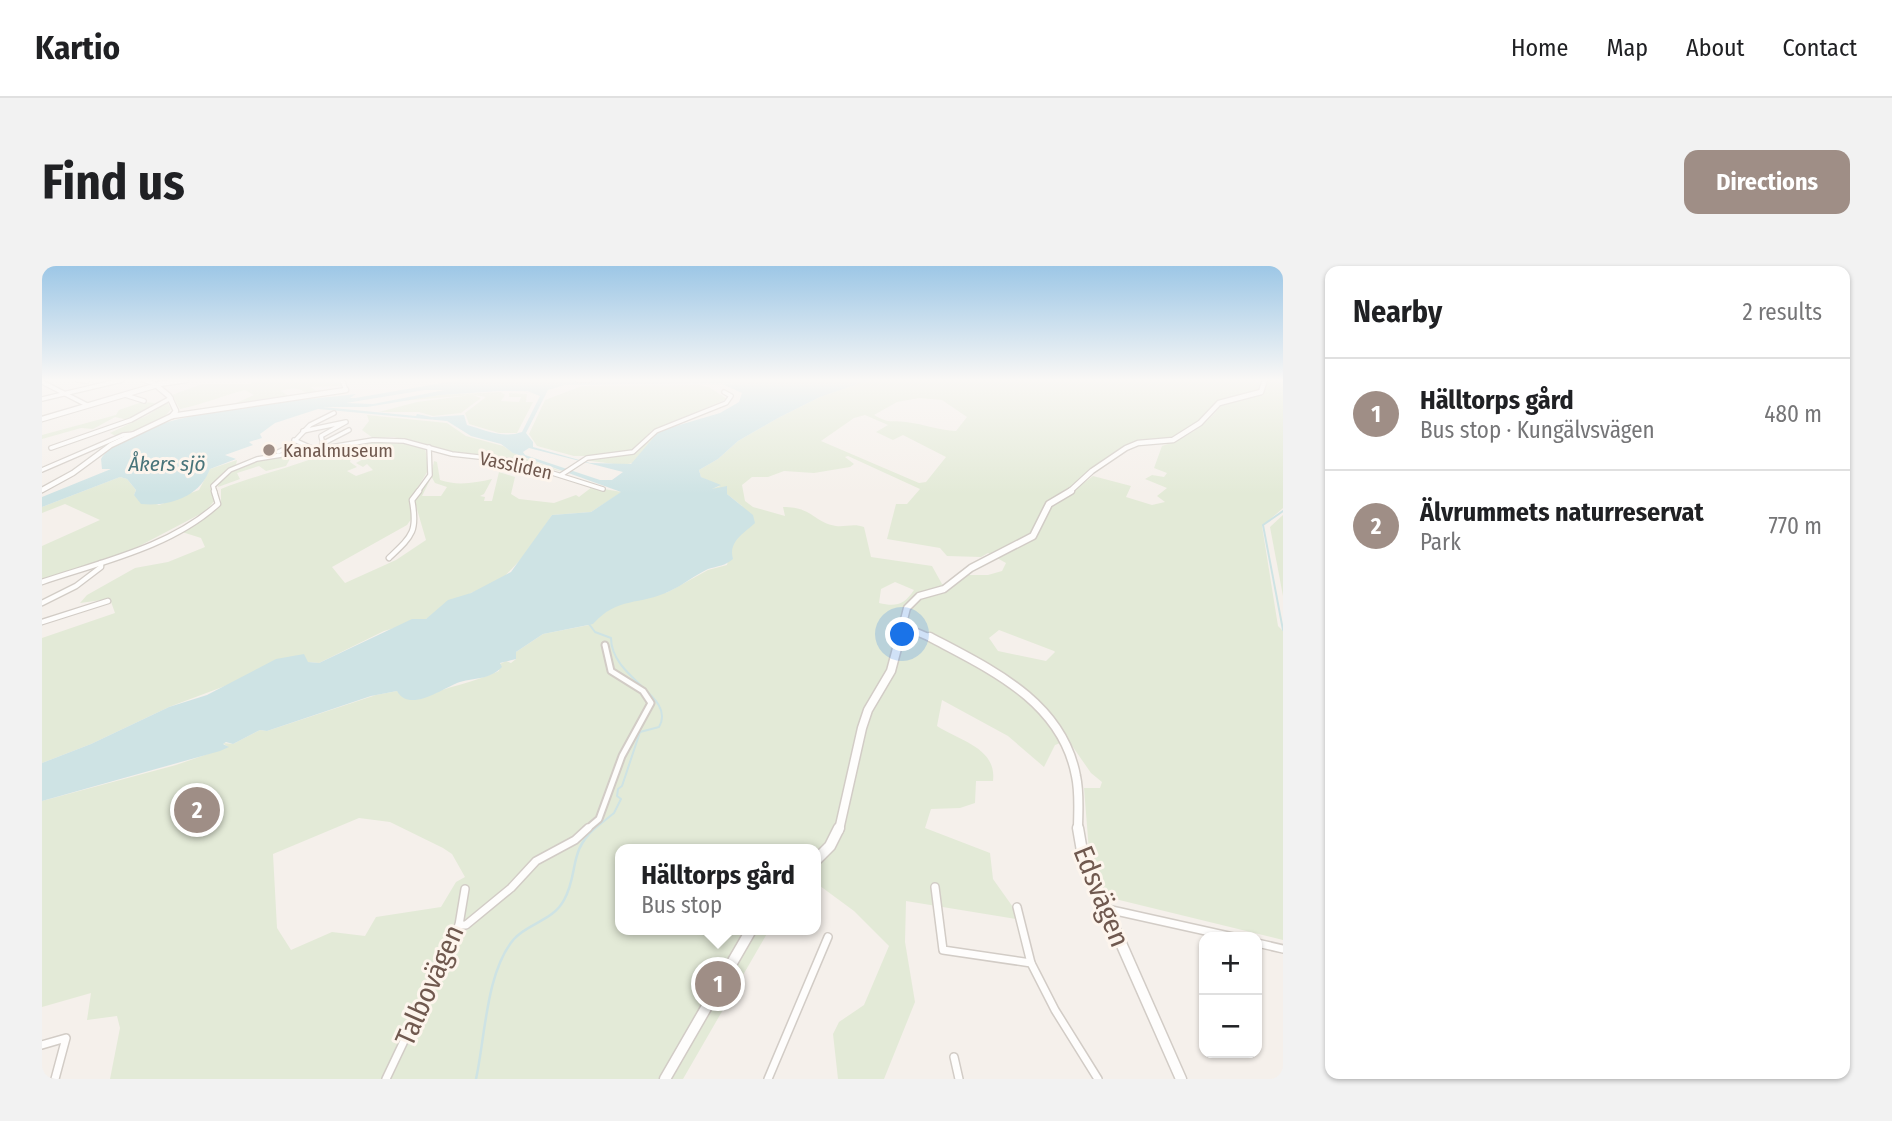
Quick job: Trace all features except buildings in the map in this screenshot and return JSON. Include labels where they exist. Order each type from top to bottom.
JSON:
[{"type":"street","points":[[51,448],[103,427],[136,418]]},
{"type":"street","points":[[42,490],[73,473],[108,446],[168,418]]},
{"type":"street","points":[[42,582],[143,548],[208,513],[218,504],[213,486],[220,476],[240,465],[272,456],[303,431],[325,418]]},
{"type":"street","points":[[566,472],[580,462],[636,451],[658,430],[691,418]]},
{"type":"street","points":[[821,854],[830,846],[839,830],[862,728],[868,710],[891,671],[907,608],[922,595],[944,589],[971,568],[1033,536],[1049,504],[1126,448],[1182,437],[1203,418]]},
{"type":"street","points":[[325,426],[332,422]]},
{"type":"street","points":[[303,431],[346,422],[321,436],[328,445],[349,429]]},
{"type":"street","points":[[42,470],[123,435],[134,434]]},
{"type":"street","points":[[294,440],[316,449]]},
{"type":"street","name":"Vassliden","points":[[272,456],[328,445],[373,440],[404,441],[452,454],[514,461],[566,472],[603,489]]},
{"type":"street","points":[[389,558],[411,540],[416,527],[412,500],[429,475],[429,447]]},
{"type":"street","points":[[42,603],[76,586],[101,567],[101,562]]},
{"type":"street","points":[[42,622],[107,601]]},
{"type":"street","name":"Edsvägen","points":[[901,625],[1006,676],[1042,709],[1075,769],[1078,843],[1181,1079]]},
{"type":"street","points":[[459,925],[466,925],[511,888],[536,861],[587,831],[606,805],[622,756],[651,703],[643,691],[611,671],[605,645]]},
{"type":"street","points":[[934,887],[943,950],[1031,962]]},
{"type":"street","name":"Talbovägen","points":[[386,1079],[459,925],[465,889]]},
{"type":"street","points":[[1017,907],[1031,962],[1055,1010],[1098,1079]]},
{"type":"street","points":[[1105,908],[1211,932]]},
{"type":"street","points":[[665,1079],[748,935]]},
{"type":"street","points":[[768,1079],[798,1002],[828,937]]},
{"type":"street","points":[[1262,944],[1283,949]]},
{"type":"street","points":[[42,1045],[66,1038],[55,1079]]},
{"type":"street","points":[[954,1057],[959,1079]]},
{"type":"green space","points":[[113,418],[93,429],[81,428],[42,439],[42,435]]},
{"type":"green space","points":[[142,418],[162,418],[153,424],[116,436],[110,433]]},
{"type":"green space","points":[[368,418],[396,418],[447,423],[466,436],[503,446],[519,456],[564,472],[509,459],[451,452],[394,437],[373,438],[362,430],[369,421]]},
{"type":"green space","points":[[467,418],[525,418],[517,433],[499,433],[469,424]]},
{"type":"green space","points":[[537,418],[682,418],[651,431],[636,451],[659,431],[633,463],[622,465],[583,460],[607,456],[574,456],[537,446],[529,434]]},
{"type":"green space","points":[[778,418],[854,418],[821,441],[919,483],[926,482],[946,457],[903,435],[893,440],[876,432],[888,425],[872,418],[956,431],[966,418],[1202,418],[1178,438],[1133,443],[1119,450],[1048,504],[1049,509],[1093,476],[1131,486],[1126,497],[1152,505],[1165,502],[1157,496],[1167,488],[1145,479],[1152,475],[1164,477],[1167,473],[1154,468],[1162,446],[1178,440],[1210,418],[1283,418],[1283,508],[1262,526],[1278,626],[1283,631],[1283,940],[1262,935],[1262,932],[1250,932],[1107,897],[1089,851],[1084,788],[1100,788],[1102,782],[1091,773],[1068,740],[1055,745],[1044,767],[1008,736],[942,700],[937,726],[983,753],[993,770],[993,781],[976,781],[975,803],[960,808],[931,809],[925,828],[990,853],[993,879],[1015,910],[1016,919],[906,901],[905,942],[915,1002],[884,1079],[838,1079],[833,1034],[839,1022],[864,1005],[889,946],[854,911],[821,887],[821,844],[615,844],[615,935],[766,935],[683,1079],[110,1079],[120,1028],[117,1016],[87,1020],[91,993],[42,1007],[42,801],[176,765],[228,747],[223,743],[233,744],[260,730],[267,731],[376,695],[397,691],[420,699],[480,679],[499,671],[500,664],[506,661],[511,663],[516,659],[516,652],[543,634],[589,625],[611,606],[668,592],[708,570],[727,565],[742,506],[727,494],[711,489],[720,486],[701,477],[699,470],[718,459],[738,441]],"holes":[[[845,457],[920,489],[907,504],[896,504],[887,539],[940,548],[947,556],[981,557],[988,553],[1006,563],[1002,571],[988,575],[967,575],[950,588],[942,584],[932,566],[871,557],[864,527],[836,526],[801,509],[783,507],[785,516],[753,507],[745,501],[742,485],[752,477],[768,477],[784,471],[814,473],[850,467],[854,464]],[[895,582],[914,590],[899,604],[879,603],[881,589]],[[999,630],[1054,651],[1055,652],[1046,661],[998,651],[989,638]],[[359,818],[390,822],[443,848],[452,854],[465,877],[456,882],[441,907],[376,917],[365,936],[332,932],[291,950],[277,928],[273,854]]]},
{"type":"green space","points":[[370,441],[403,442],[425,448],[429,469],[410,500],[414,515],[407,525],[332,567],[345,583],[396,560],[426,540],[414,499],[430,480],[422,496],[441,496],[447,487],[435,483],[431,476],[434,461],[437,462],[440,480],[466,483],[492,479],[484,494],[480,496],[485,497],[484,501],[492,501],[499,472],[515,477],[511,494],[519,499],[554,503],[576,495],[579,497],[592,487],[622,492],[591,512],[552,515],[526,554],[500,581],[471,593],[426,619],[384,631],[319,663],[308,662],[233,683],[169,707],[91,744],[42,763],[42,638],[115,613],[110,599],[80,603],[87,595],[135,568],[168,562],[205,547],[201,538],[179,531],[210,515],[221,504],[221,489],[332,450],[351,458],[350,462],[357,467],[347,471],[356,476],[373,470],[367,464],[363,467],[356,463],[365,458],[333,448]]},
{"type":"green space","points":[[328,450],[306,460],[308,456],[291,457],[286,466],[266,471],[259,466],[237,473],[240,479],[218,487],[224,477],[234,469],[248,463],[280,455]]},
{"type":"green space","points":[[237,460],[236,465],[210,486],[215,500],[206,511],[128,552],[42,581],[42,546],[100,520],[65,504],[42,513],[42,507],[120,477],[127,479],[136,490],[134,495],[159,505],[199,490],[210,469]]},
{"type":"green space","points":[[1283,515],[1283,596],[1270,527]]},
{"type":"water","name":"Åkers sjö","points":[[291,418],[275,423],[260,434],[262,438],[249,442],[253,445],[225,455],[236,459],[210,469],[199,486],[183,498],[163,504],[141,504],[134,495],[136,490],[127,479],[120,477],[42,507],[42,497],[111,469],[102,469],[101,459],[118,442],[145,429],[180,419]]},
{"type":"water","points":[[414,418],[465,418],[467,425],[508,435],[522,432],[529,418],[534,418],[526,433],[533,442],[533,447],[590,463],[631,464],[659,431],[703,418],[778,418],[738,441],[718,459],[699,470],[701,477],[721,485],[712,489],[727,486],[727,494],[753,515],[755,523],[735,543],[733,559],[727,563],[708,569],[659,596],[611,609],[593,624],[543,634],[516,652],[516,659],[500,663],[502,667],[491,675],[457,683],[426,698],[409,700],[397,691],[371,696],[267,731],[260,730],[233,744],[226,742],[223,744],[229,747],[220,751],[42,801],[42,763],[91,744],[169,707],[207,695],[276,659],[304,654],[308,662],[319,663],[412,619],[426,619],[448,600],[471,593],[511,572],[552,515],[591,512],[621,492],[513,453],[501,444],[471,436],[447,421]],"holes":[[[529,448],[623,472],[612,480],[600,480],[525,455],[523,452]]]},
{"type":"waterway","points":[[1283,511],[1263,525],[1283,630]]},
{"type":"waterway","points":[[589,624],[595,632],[611,638],[621,665],[652,696],[662,716],[659,727],[640,732],[622,786],[618,789],[617,796],[621,799],[614,813],[594,829]]},
{"type":"waterway","points":[[476,1079],[492,987],[505,953],[514,939],[559,907],[569,890],[577,854],[594,829]]},
{"type":"place","name":"Kanalmuseum","points":[[269,450]]},
{"type":"place","name":"Älvrummets naturreservat","points":[[197,810]]},
{"type":"place","name":"Hälltorps gård","points":[[718,984]]}]
